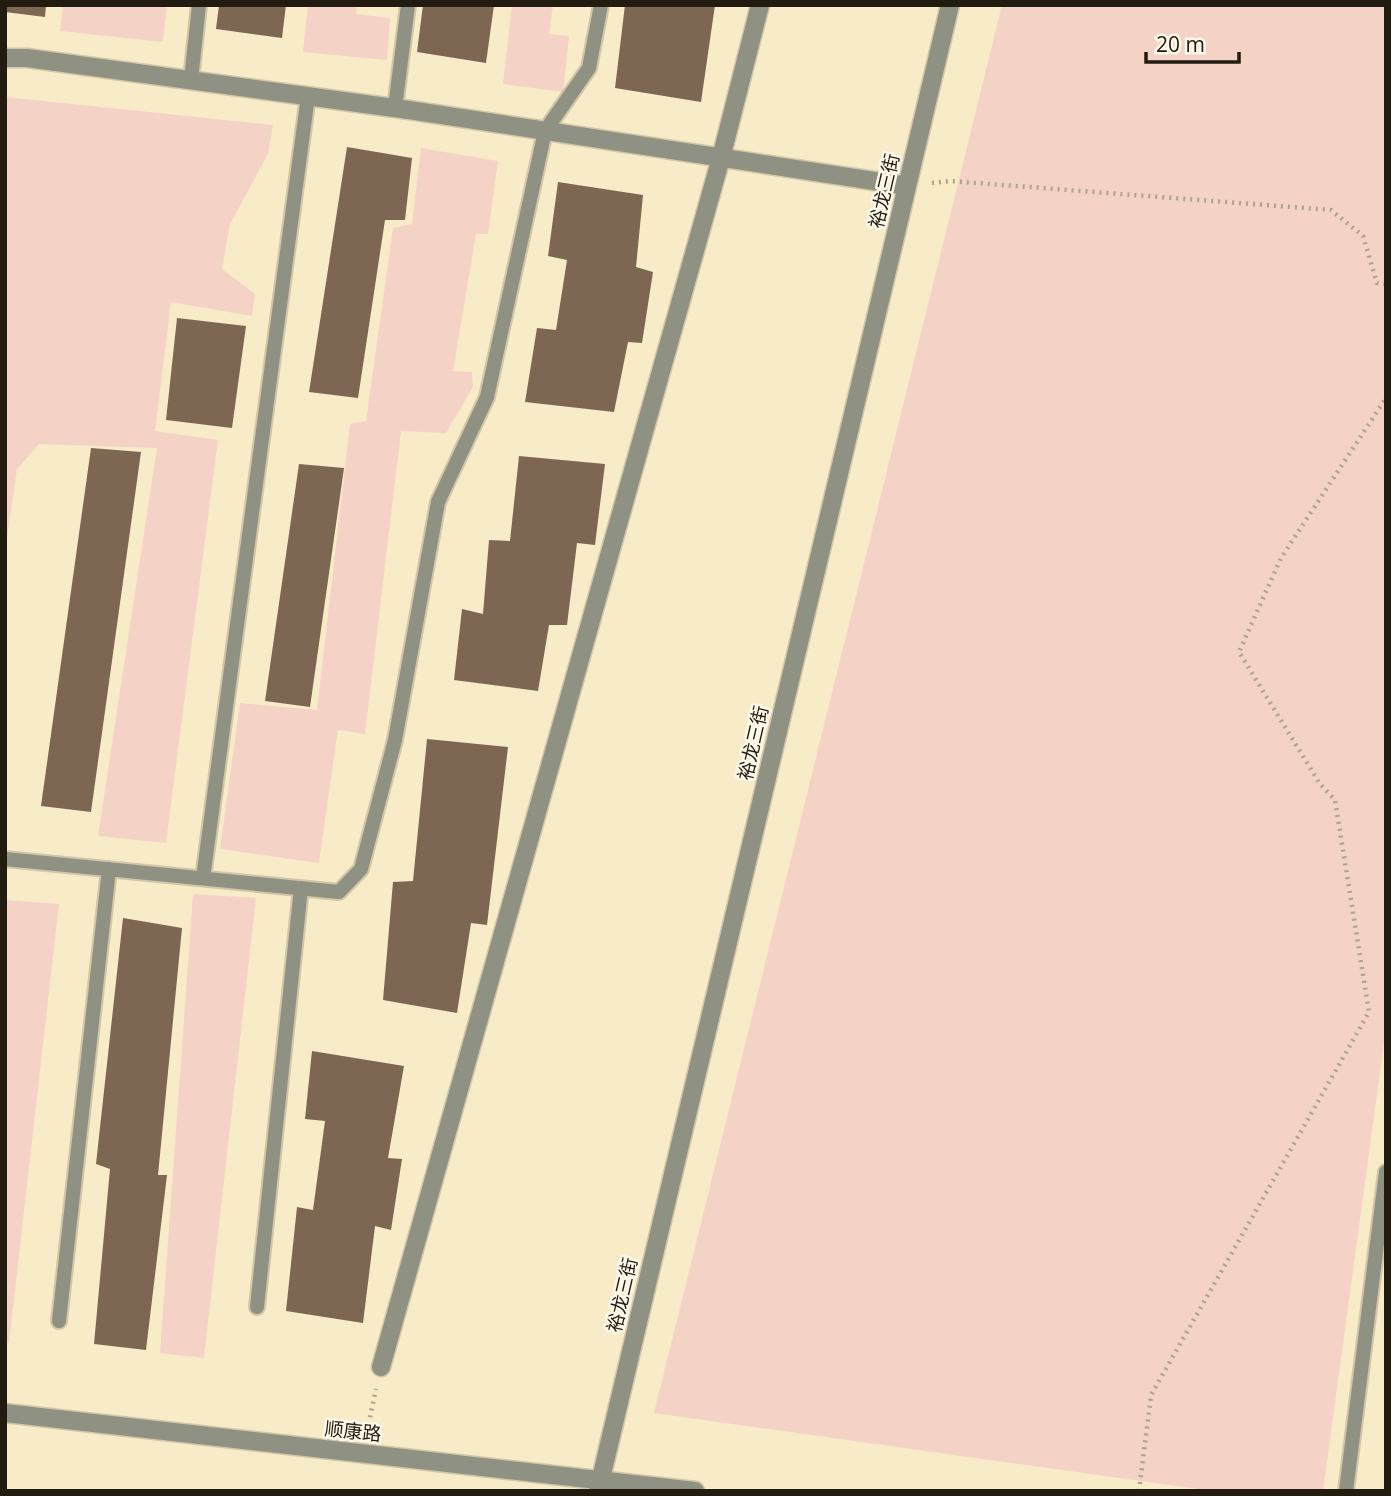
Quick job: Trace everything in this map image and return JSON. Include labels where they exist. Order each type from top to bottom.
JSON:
[{"type":"street","points":[[381,1367],[721,158],[760,5]]},
{"type":"street","name":"裕龙三街","points":[[599,1485],[950,5]]},
{"type":"street","points":[[5,58],[395,108],[907,186]]},
{"type":"street","name":"顺康路","points":[[5,1413],[362,1453],[599,1485],[695,1491]]},
{"type":"lane","points":[[191,80],[199,5]]},
{"type":"lane","points":[[395,108],[408,5]]},
{"type":"lane","points":[[5,859],[339,892],[361,869],[395,740],[438,502],[487,397],[545,131],[589,68],[601,5]]},
{"type":"lane","points":[[203,878],[308,96]]},
{"type":"lane","points":[[59,1321],[109,869]]},
{"type":"lane","points":[[257,1307],[301,888]]},
{"type":"lane","points":[[1346,1491],[1386,1172]]},
{"type":"path","points":[[907,186],[950,181],[1331,210],[1363,236],[1377,283],[1386,284]]},
{"type":"path","points":[[1139,1491],[1151,1395],[1369,1012],[1335,800],[1320,784],[1239,652],[1281,558],[1386,398]]},
{"type":"path","points":[[362,1453],[381,1367]]},
{"type":"shaded area","points":[[63,5],[167,5],[163,42],[60,31]]},
{"type":"shaded area","points":[[308,5],[357,5],[356,14],[390,18],[387,60],[303,52]]},
{"type":"shaded area","points":[[512,5],[553,5],[549,34],[569,36],[563,92],[503,84]]},
{"type":"shaded area","points":[[1002,5],[1386,5],[1386,1028],[1323,1491],[1212,1491],[654,1413]]},
{"type":"shaded area","points":[[5,97],[273,125],[268,154],[230,224],[222,269],[255,294],[252,316],[171,302],[155,431],[218,440],[166,843],[98,836],[157,448],[39,444],[17,469],[5,552]]},
{"type":"shaded area","points":[[421,148],[498,161],[488,234],[476,234],[453,371],[472,372],[473,387],[446,433],[401,431],[365,734],[338,730],[319,863],[220,849],[240,703],[317,710],[350,424],[366,421],[393,228],[412,224]]},
{"type":"shaded area","points":[[193,894],[256,898],[204,1358],[160,1353]]},
{"type":"shaded area","points":[[5,900],[59,904],[9,1343],[5,1343]]},
{"type":"building","points":[[5,5],[46,5],[45,17],[5,12]]},
{"type":"building","points":[[219,5],[286,5],[282,38],[216,29]]},
{"type":"building","points":[[423,5],[494,5],[486,63],[417,52]]},
{"type":"building","points":[[625,5],[715,5],[701,102],[615,88]]},
{"type":"building","points":[[347,147],[412,158],[405,220],[385,220],[358,398],[309,392]]},
{"type":"building","points":[[558,182],[643,195],[636,267],[653,272],[642,343],[628,342],[614,412],[525,402],[537,328],[556,330],[567,260],[548,256]]},
{"type":"building","points":[[177,318],[246,326],[232,428],[166,420]]},
{"type":"building","points":[[91,448],[141,452],[91,812],[41,806]]},
{"type":"building","points":[[519,456],[605,464],[595,545],[577,543],[567,625],[549,625],[538,691],[454,680],[462,609],[483,614],[489,540],[510,541]]},
{"type":"building","points":[[299,464],[344,468],[310,707],[265,701]]},
{"type":"building","points":[[427,739],[508,747],[487,925],[471,923],[457,1013],[383,1000],[393,882],[413,881]]},
{"type":"building","points":[[123,918],[182,928],[158,1175],[167,1175],[146,1350],[94,1344],[110,1169],[96,1164]]},
{"type":"building","points":[[312,1051],[404,1066],[388,1158],[402,1159],[391,1230],[375,1226],[363,1323],[286,1311],[297,1207],[313,1210],[325,1121],[305,1119]]}]
